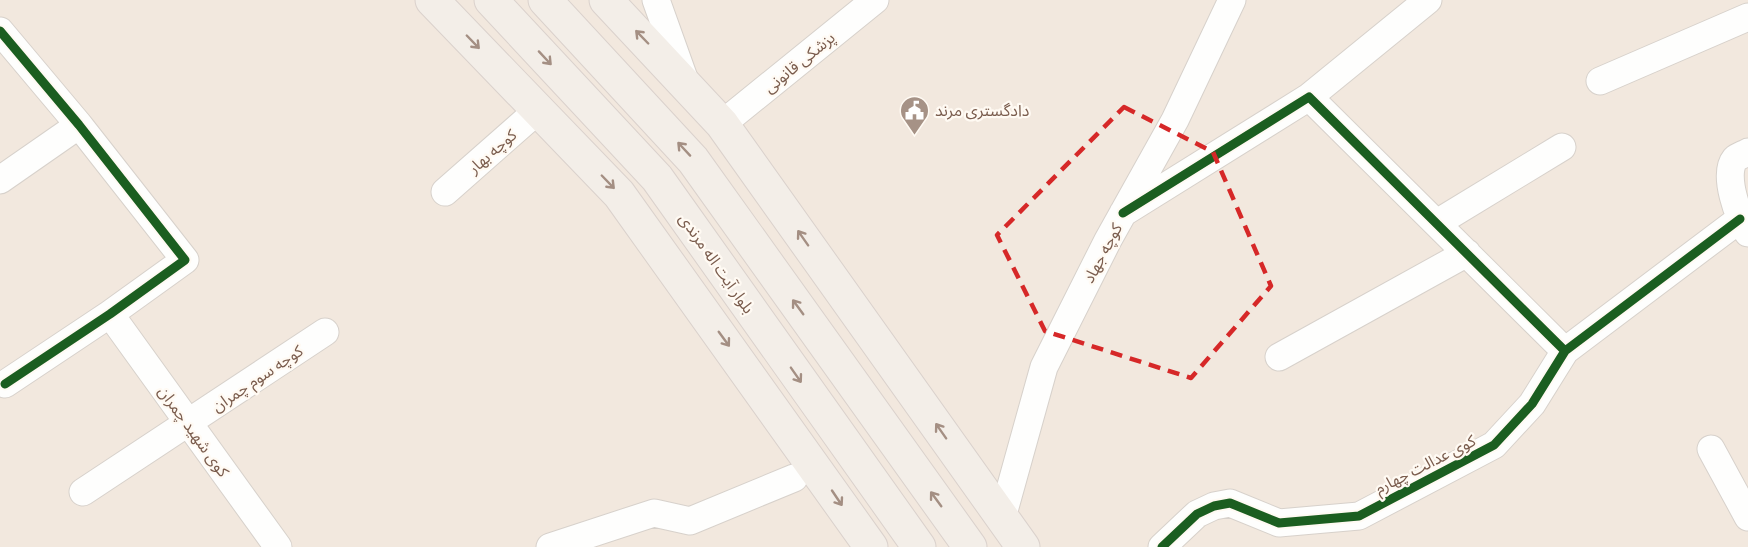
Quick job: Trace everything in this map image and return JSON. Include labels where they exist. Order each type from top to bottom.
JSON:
[{"type":"main road","points":[[432,0],[620,194],[871,547]]},
{"type":"main road","name":"بلوار آیت اله مرندی","points":[[491,0],[657,178],[919,547]]},
{"type":"main road","points":[[545,0],[693,160],[970,547]]},
{"type":"main road","points":[[606,0],[723,124],[1023,547]]},
{"type":"street","points":[[656,0],[685,82]]},
{"type":"street","name":"پزشکی قانونی","points":[[723,124],[875,0]]},
{"type":"street","name":"کوچه جهاد","points":[[1002,518],[1044,367],[1123,213],[1175,120],[1233,0]]},
{"type":"street","points":[[1123,213],[1309,97],[1428,0]]},
{"type":"street","points":[[1600,81],[1748,16]]},
{"type":"street","points":[[0,31],[80,125],[185,260],[110,314],[5,384]]},
{"type":"street","points":[[1309,97],[1565,351]]},
{"type":"street","name":"کوچه بهار","points":[[445,192],[538,110]]},
{"type":"street","points":[[0,180],[80,125]]},
{"type":"street","points":[[1437,224],[1562,147]]},
{"type":"street","points":[[1744,226],[1729,175],[1735,159],[1748,152]]},
{"type":"street","name":"کوی عدالت چهارم","points":[[1162,547],[1197,514],[1214,506],[1230,503],[1279,523],[1359,516],[1494,445],[1532,404],[1565,351],[1744,226]]},
{"type":"street","points":[[1279,357],[1467,254]]},
{"type":"street","name":"کوی شهید چمران","points":[[110,314],[278,547]]},
{"type":"street","name":"کوچه سوم چمران","points":[[83,492],[189,424],[324,332]]},
{"type":"street","points":[[1711,449],[1748,517]]},
{"type":"street","points":[[550,547],[654,513],[690,521],[794,478]]},
{"type":"highlighted area","points":[[1124,107],[1213,152],[1271,286],[1191,378],[1045,331],[997,235]]},
{"type":"shaded area","points":[[0,0],[1748,0],[1748,547],[0,547]]},
{"type":"cycle path","points":[[0,31],[79,125],[185,260],[110,314],[5,384]]},
{"type":"cycle path","points":[[1123,213],[1309,97],[1565,351]]},
{"type":"cycle path","points":[[1162,547],[1197,514],[1214,506],[1230,503],[1279,523],[1359,516],[1494,445],[1532,404],[1565,351],[1740,219]]},
{"type":"place","name":"دادگستری مرند","points":[[914,136]]}]
